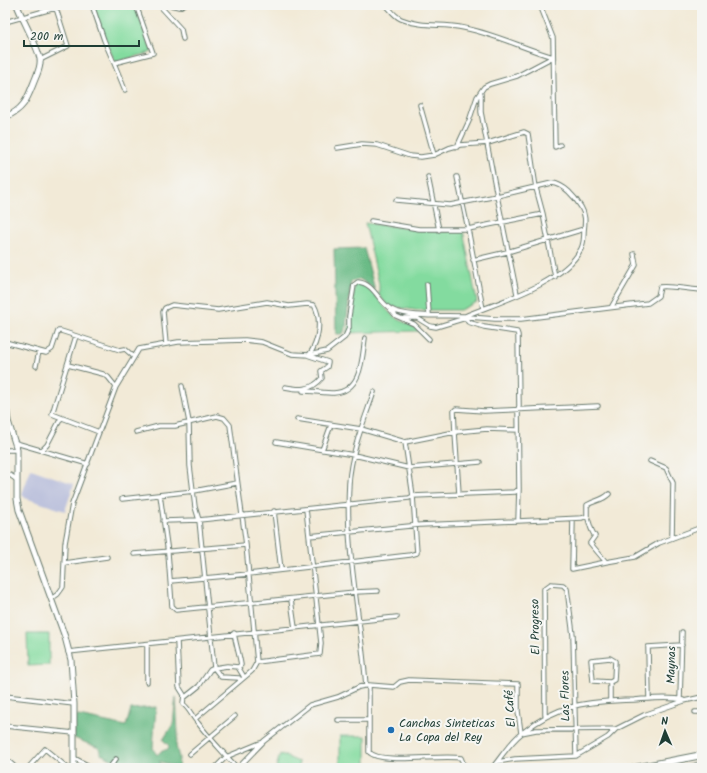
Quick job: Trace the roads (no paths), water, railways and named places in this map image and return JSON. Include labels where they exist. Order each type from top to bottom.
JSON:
[{"type":"highway","points":[[635,768],[702,755]]},
{"type":"street","points":[[5,117],[18,110],[28,98],[39,70],[40,60],[17,5]]},
{"type":"street","points":[[5,22],[55,6],[66,5]]},
{"type":"street","points":[[92,5],[104,40],[125,90]]},
{"type":"street","points":[[114,63],[153,53],[136,5]]},
{"type":"street","points":[[159,5],[182,29],[183,39]]},
{"type":"street","points":[[170,5],[179,7],[184,5]]},
{"type":"street","points":[[386,5],[394,16],[402,20],[424,24],[458,27],[477,31],[553,57]]},
{"type":"street","points":[[540,5],[552,33],[555,147],[560,145]]},
{"type":"street","points":[[40,60],[68,46],[55,6]]},
{"type":"street","points":[[456,148],[469,122],[477,97],[481,94],[480,92],[490,84],[517,76],[553,57]]},
{"type":"street","points":[[481,94],[481,112],[517,294]]},
{"type":"street","points":[[420,105],[434,155]]},
{"type":"street","points":[[337,148],[362,144],[377,145],[410,156],[434,155],[449,148],[456,148],[460,145],[488,143],[524,132],[528,134],[536,188],[543,214],[555,277]]},
{"type":"street","points":[[428,177],[439,230]]},
{"type":"street","points":[[457,177],[483,309]]},
{"type":"street","points":[[51,599],[61,591],[70,512],[116,387],[139,349],[178,342],[245,340],[262,342],[292,354],[308,354],[327,351],[345,337],[349,328],[349,316],[356,283],[361,282],[367,286],[396,316],[404,318],[417,318],[428,325],[436,327],[465,317],[555,277],[570,263],[581,249],[586,220],[582,209],[558,183],[552,183],[536,188],[462,203],[435,205],[396,200]]},
{"type":"street","points":[[371,221],[439,230],[468,229],[543,214]]},
{"type":"street","points":[[473,260],[508,252],[548,238],[584,229]]},
{"type":"street","points":[[612,306],[636,265],[634,254]]},
{"type":"street","points":[[426,284],[429,314]]},
{"type":"street","points":[[390,309],[419,315],[429,314],[495,319],[521,318],[648,302],[658,296],[660,287],[665,286],[688,290],[702,290]]},
{"type":"street","points":[[166,344],[163,312],[165,308],[172,305],[218,310],[267,302],[289,306],[307,304],[314,305],[317,311],[318,337],[315,347],[308,354]]},
{"type":"street","points":[[465,317],[468,322],[484,327],[517,332],[520,406],[518,409],[518,521]]},
{"type":"street","points":[[404,318],[414,324],[429,339]]},
{"type":"street","points":[[5,342],[46,353],[50,352],[58,331],[120,350],[125,349],[134,356]]},
{"type":"street","points":[[76,336],[71,348],[68,365],[52,414],[99,432]]},
{"type":"street","points":[[285,387],[302,391],[336,393],[352,386],[361,371],[365,338]]},
{"type":"street","points":[[36,366],[39,351]]},
{"type":"street","points":[[302,391],[322,378],[321,371],[327,367],[328,362],[308,354]]},
{"type":"street","points":[[68,365],[103,374],[116,387]]},
{"type":"street","points":[[182,386],[190,422],[189,456],[195,507],[199,520],[214,668],[221,677],[239,678],[240,681]]},
{"type":"street","points":[[374,392],[354,455],[349,482],[348,505],[355,592],[367,686],[369,752],[372,755],[387,758],[435,758],[455,756],[461,758],[465,768]]},
{"type":"street","points":[[5,400],[6,421],[17,450],[19,510],[65,637],[68,652],[72,674],[74,704],[74,768]]},
{"type":"street","points":[[459,494],[454,411],[456,409],[484,411],[598,406]]},
{"type":"street","points":[[136,432],[158,426],[175,426],[217,416],[228,421],[234,452],[240,515],[246,545],[257,662],[252,670],[195,719]]},
{"type":"street","points":[[42,450],[47,445],[61,418]]},
{"type":"street","points":[[297,419],[361,429],[405,442],[455,432],[487,429],[518,430]]},
{"type":"street","points":[[322,450],[331,425]]},
{"type":"street","points":[[276,442],[354,455],[409,468],[480,462]]},
{"type":"street","points":[[170,581],[352,563],[417,553],[413,496],[405,442]]},
{"type":"street","points":[[16,444],[88,464]]},
{"type":"street","points":[[5,450],[17,450]]},
{"type":"street","points":[[650,461],[666,468],[673,484],[672,537]]},
{"type":"street","points":[[5,475],[10,475],[17,480]]},
{"type":"street","points":[[122,499],[194,491],[237,483]]},
{"type":"street","points":[[163,521],[199,520],[274,511],[348,505],[410,498],[413,496],[515,492],[518,489]]},
{"type":"street","points":[[606,562],[590,543],[595,536],[591,531],[590,522],[587,516],[587,505],[593,501],[603,500],[609,494]]},
{"type":"street","points":[[160,495],[168,553],[170,581],[174,608],[176,610],[378,591]]},
{"type":"street","points":[[257,662],[320,654],[321,643],[306,509]]},
{"type":"street","points":[[274,511],[281,570]]},
{"type":"street","points":[[309,536],[415,526],[573,519],[587,516]]},
{"type":"street","points":[[573,519],[572,569],[635,557],[672,537],[700,527],[702,533]]},
{"type":"street","points":[[134,554],[168,553],[246,545]]},
{"type":"street","points":[[64,563],[107,557]]},
{"type":"street","name":"El Progreso","points":[[545,715],[544,589],[546,586],[551,584],[566,586],[573,635]]},
{"type":"street","points":[[291,600],[295,628]]},
{"type":"street","points":[[68,652],[147,645],[210,636],[397,617]]},
{"type":"street","name":"Maynas","points":[[682,632],[682,700]]},
{"type":"street","points":[[234,634],[236,645],[239,648],[241,665],[238,667]]},
{"type":"street","name":"Las Flores","points":[[573,635],[576,756]]},
{"type":"street","points":[[177,641],[179,688],[183,693],[183,704],[190,710],[209,738],[238,768],[262,743],[310,704],[367,686]]},
{"type":"street","points":[[147,645],[148,682]]},
{"type":"street","points":[[649,699],[648,647],[682,645]]},
{"type":"street","points":[[610,658],[615,661],[615,676],[614,680],[610,682],[595,682],[592,680],[591,663],[593,659],[610,658]]},
{"type":"street","points":[[184,698],[199,686],[210,670],[227,666],[238,667]]},
{"type":"street","points":[[238,667],[244,677]]},
{"type":"street","name":"El Café","points":[[367,686],[394,687],[400,682],[409,680],[518,684],[518,711],[521,733]]},
{"type":"street","points":[[610,682],[610,701]]},
{"type":"street","points":[[5,696],[74,704]]},
{"type":"street","points":[[492,768],[521,733],[545,715],[574,705],[649,699],[682,700],[702,697]]},
{"type":"street","points":[[497,762],[515,759],[576,756],[608,737],[616,729],[658,709],[682,700]]},
{"type":"street","points":[[695,712],[702,712]]},
{"type":"street","points":[[190,754],[235,716]]},
{"type":"street","points":[[338,720],[369,720]]},
{"type":"street","points":[[5,726],[74,733]]},
{"type":"street","points":[[521,733],[536,730],[616,729]]},
{"type":"street","points":[[215,768],[226,757],[262,743]]},
{"type":"street","points":[[28,768],[45,749],[68,768]]},
{"type":"street","points":[[5,758],[16,768]]},
{"type":"street","points":[[74,758],[93,768]]},
{"type":"street","points":[[109,768],[116,759]]},
{"type":"street","points":[[686,768],[702,763]]},
{"type":"place","name":"Canchas Sinteticas La Copa del Rey","points":[[391,730]]}]
